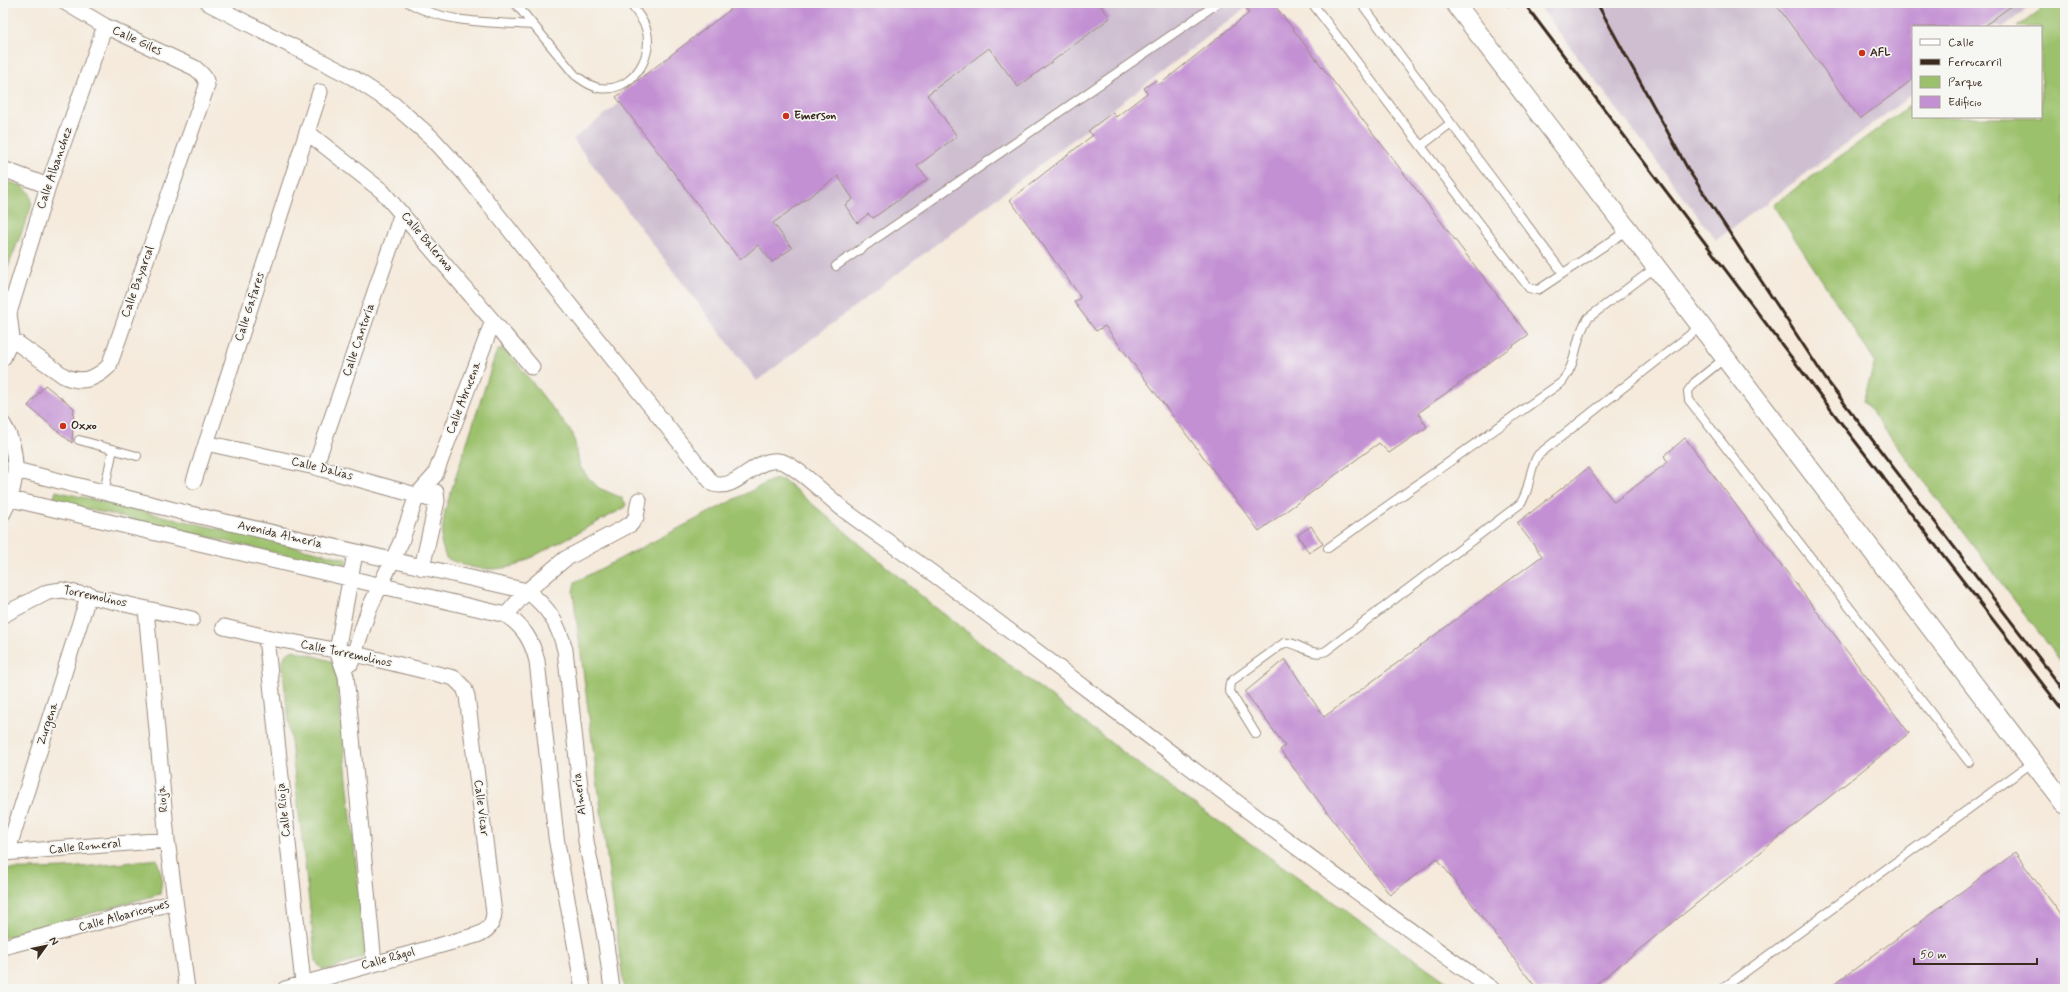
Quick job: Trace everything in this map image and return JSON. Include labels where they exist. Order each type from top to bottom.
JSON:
[{"type":"street","name":"Calle Giles","points":[[66,3],[105,26],[195,68],[206,80]]},
{"type":"street","points":[[208,3],[352,77],[393,104],[432,138],[465,174],[713,484],[719,486],[731,483],[766,462],[774,461],[792,467],[843,509],[1094,693],[1175,757],[1396,921],[1492,989]]},
{"type":"street","points":[[1455,3],[2065,804]]},
{"type":"street","name":"Calle Albanchez","points":[[7,335],[6,316],[48,186],[105,26]]},
{"type":"street","name":"Calle Bayarcal","points":[[7,335],[59,373],[73,380],[84,380],[94,377],[109,366],[205,94],[207,86],[206,80]]},
{"type":"street","name":"Calle Gafares","points":[[194,481],[320,92]]},
{"type":"street","name":"Calle Balerma","points":[[307,132],[382,191],[532,367]]},
{"type":"street","points":[[3,169],[48,186]]},
{"type":"street","name":"Calle Cantoría","points":[[315,467],[402,213]]},
{"type":"street","name":"Calle Abrucena","points":[[392,561],[408,527],[417,495],[435,475],[493,320]]},
{"type":"street","points":[[3,358],[7,335]]},
{"type":"street","points":[[3,424],[14,449],[16,470],[11,499],[3,513]]},
{"type":"street","name":"Calle Dalias","points":[[206,443],[315,467],[437,501]]},
{"type":"street","name":"Avenida Almería","points":[[16,470],[356,553],[527,591],[542,603]]},
{"type":"street","name":"Calle Abrucena","points":[[422,568],[437,501],[435,475]]},
{"type":"street","points":[[11,499],[379,587],[506,615],[519,624],[528,636],[537,662],[556,836],[583,989]]},
{"type":"street","points":[[506,615],[527,591],[565,559],[631,524],[636,517],[639,500]]},
{"type":"street","points":[[356,553],[337,651],[346,676],[374,963]]},
{"type":"street","points":[[346,676],[355,654],[364,622],[392,561]]},
{"type":"street","name":"Torremolinos","points":[[3,615],[54,590],[68,590],[146,609],[192,618]]},
{"type":"street","name":"Zurgena","points":[[5,853],[89,594]]},
{"type":"street","name":"Almería","points":[[542,603],[552,616],[560,633],[565,650],[586,841],[605,938],[612,989]]},
{"type":"street","name":"Rioja","points":[[146,609],[167,840],[187,989]]},
{"type":"street","name":"Calle Torremolinos","points":[[224,627],[266,637],[355,654],[454,678],[464,688]]},
{"type":"street","name":"Calle Rioja","points":[[266,637],[303,983]]},
{"type":"street","name":"Calle Vicar","points":[[464,688],[467,696],[494,913],[490,928]]},
{"type":"street","name":"Calle Romeral","points":[[5,853],[167,840]]},
{"type":"street","name":"Calle Albaricoques","points":[[3,947],[175,902]]},
{"type":"street","name":"Calle Rágol","points":[[285,989],[477,935],[490,928]]},
{"type":"lane","points":[[409,3],[437,15],[457,19],[533,25]]},
{"type":"lane","points":[[515,3],[574,75],[585,83],[598,88],[610,88],[623,83],[638,73],[645,62],[649,47],[647,31],[641,18],[630,3]]},
{"type":"lane","points":[[836,266],[1218,3]]},
{"type":"lane","points":[[1312,3],[1529,288],[1537,290],[1628,230]]},
{"type":"lane","points":[[1361,3],[1563,273]]},
{"type":"lane","points":[[1421,146],[1451,123]]},
{"type":"lane","points":[[1328,548],[1562,382],[1574,363],[1578,339],[1588,318],[1656,267]]},
{"type":"lane","points":[[1256,734],[1229,690],[1230,683],[1233,680],[1284,643],[1293,644],[1316,654],[1326,651],[1520,504],[1524,498],[1534,462],[1538,455],[1701,326]]},
{"type":"lane","points":[[1725,358],[1692,387],[1688,392],[1689,400],[1969,762]]},
{"type":"lane","points":[[79,440],[113,448],[137,456]]},
{"type":"lane","points":[[104,492],[113,448]]},
{"type":"lane","points":[[1722,989],[2033,762]]},
{"type":"shaded area","points":[[750,3],[1252,3],[757,381],[573,139]]},
{"type":"shaded area","points":[[1537,3],[2035,3],[2004,26],[1912,26],[1912,95],[1716,240]]},
{"type":"green space","points":[[2050,3],[2065,3],[2065,667],[1863,401],[1875,362],[1773,205],[1912,104],[1912,118],[2042,118],[2042,26],[2018,26]]},
{"type":"green space","points":[[3,180],[21,186],[28,191],[30,195],[31,208],[3,280]]},
{"type":"green space","points":[[501,349],[508,352],[573,434],[580,467],[588,477],[599,488],[622,498],[626,504],[624,508],[517,565],[499,569],[482,569],[464,565],[446,558],[441,542],[445,510],[495,356],[497,351]]},
{"type":"green space","points":[[778,479],[785,481],[931,604],[1150,773],[1457,989],[624,989],[573,592],[575,582],[770,481]]},
{"type":"green space","points":[[56,491],[347,559],[345,569],[53,501]]},
{"type":"green space","points":[[293,650],[332,662],[336,673],[365,951],[362,957],[329,970],[322,969],[316,962],[282,663],[285,655]]},
{"type":"green space","points":[[157,859],[162,878],[160,894],[3,938],[3,869],[80,867]]},
{"type":"building","name":"Emerson","points":[[739,3],[1099,3],[1110,18],[1018,87],[989,48],[927,95],[957,136],[917,166],[928,179],[873,218],[868,214],[857,223],[845,205],[853,199],[838,176],[773,223],[792,248],[772,262],[758,245],[740,260],[616,97]]},
{"type":"building","points":[[1243,3],[1273,3],[1528,335],[1418,413],[1427,427],[1389,453],[1379,443],[1259,531],[1105,326],[1096,331],[1074,302],[1080,298],[1078,293],[1010,200],[1093,135],[1088,131],[1113,112],[1116,117],[1147,93],[1144,88],[1156,80],[1159,85],[1249,13]]},
{"type":"building","name":"AFL","points":[[1775,3],[2015,3],[1984,26],[1912,26],[1912,80],[1860,119]]},
{"type":"building","name":"Oxxo","points":[[45,385],[74,408],[72,443],[28,406]]},
{"type":"building","points":[[1685,438],[1909,733],[1590,989],[1537,989],[1437,858],[1390,895],[1280,750],[1285,746],[1245,692],[1285,659],[1324,717],[1542,556],[1517,523],[1588,468],[1614,502],[1668,462],[1664,456]]},
{"type":"building","points":[[1311,526],[1323,544],[1309,553],[1298,535]]},
{"type":"building","points":[[2015,853],[2065,920],[2065,989],[1827,989]]},
{"type":"railway","points":[[1524,3],[1838,419],[2065,713]]},
{"type":"railway","points":[[1597,3],[1689,171],[1825,378],[2065,692]]},
{"type":"place","name":"AFL","points":[[1862,53]]},
{"type":"place","name":"Emerson","points":[[786,116]]},
{"type":"place","name":"Oxxo","points":[[63,426]]}]
